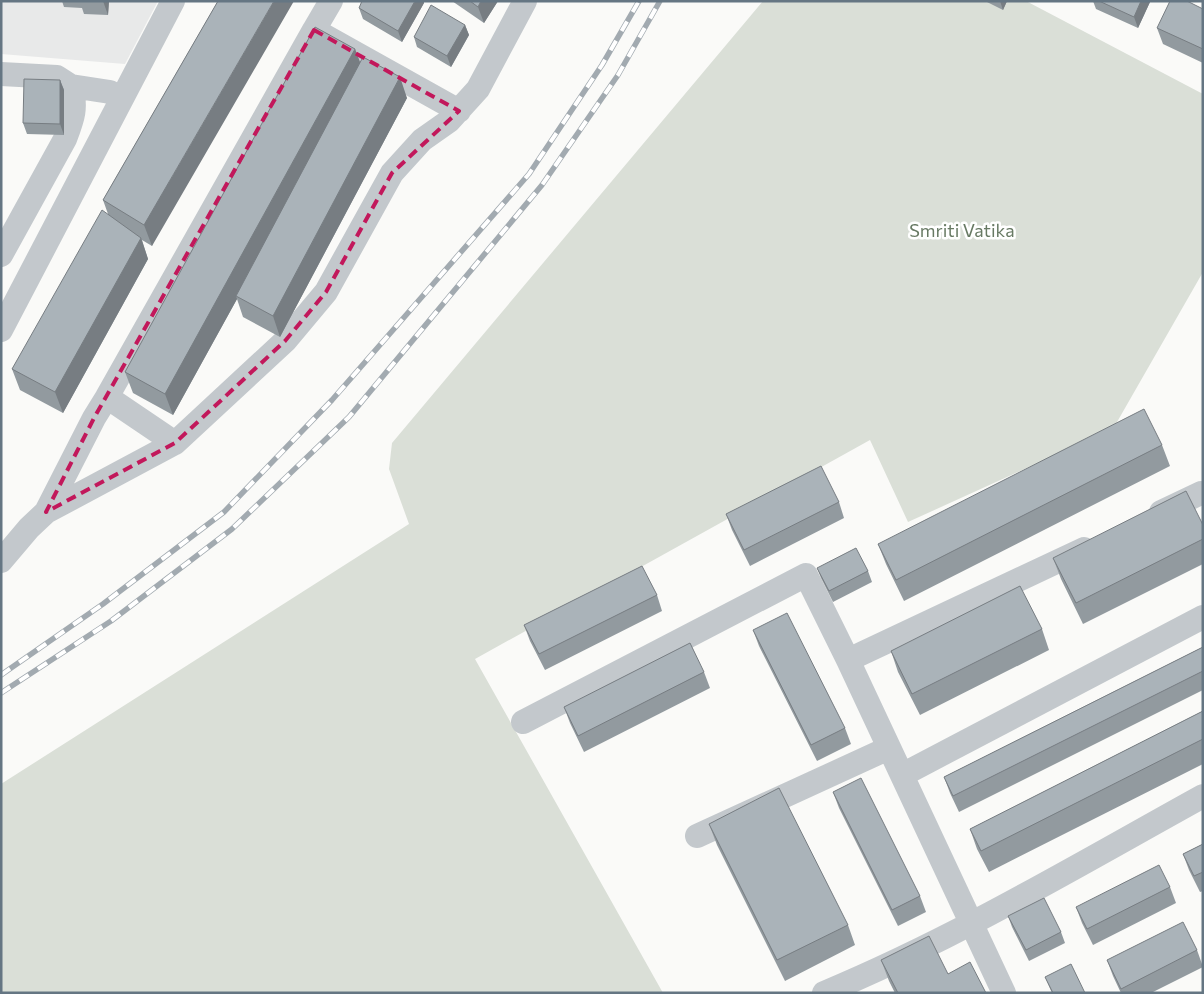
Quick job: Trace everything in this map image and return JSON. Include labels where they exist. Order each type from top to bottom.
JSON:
[{"type":"street","points":[[1,330],[172,1]]},
{"type":"street","points":[[46,512],[94,418],[330,1]]},
{"type":"street","points":[[1,561],[29,528],[46,512],[175,443],[225,399],[285,341],[326,292],[392,173],[422,140],[459,110],[478,89],[492,68],[526,1]]},
{"type":"street","points":[[314,30],[459,110]]},
{"type":"street","points":[[1,74],[56,77],[71,86],[110,92],[121,100]]},
{"type":"street","points":[[1,255],[65,139],[72,120],[75,103],[71,86]]},
{"type":"street","points":[[107,397],[175,443]]},
{"type":"street","points":[[1139,522],[1201,493]]},
{"type":"street","points":[[848,660],[1104,539]]},
{"type":"street","points":[[523,722],[806,575],[848,660],[1004,993]]},
{"type":"street","points":[[902,775],[1203,617]]},
{"type":"street","points":[[698,836],[889,748]]},
{"type":"street","points":[[824,993],[867,975],[972,925],[1203,796]]},
{"type":"highlighted area","points":[[314,30],[459,111],[392,173],[326,292],[285,341],[175,443],[46,512],[94,418]]},
{"type":"shaded area","points":[[1,1],[158,1],[125,64],[1,54]]},
{"type":"green space","name":"Smriti Vatika","points":[[763,1],[1026,1],[1203,94],[1203,272],[1113,429],[908,522],[870,440],[475,659],[663,993],[1,993],[1,784],[409,524],[389,469],[392,443]]},
{"type":"building","points":[[218,1],[274,1],[144,225],[103,200]]},
{"type":"building","points":[[362,1],[415,1],[398,31],[359,8]]},
{"type":"building","points":[[470,1],[481,1],[478,7]]},
{"type":"building","points":[[1099,1],[1141,1],[1134,17]]},
{"type":"building","points":[[1170,1],[1187,1],[1203,9],[1203,49],[1157,28]]},
{"type":"building","points":[[431,5],[465,25],[447,56],[414,37]]},
{"type":"building","points":[[315,27],[355,49],[165,394],[125,372]]},
{"type":"building","points":[[363,57],[400,77],[273,316],[236,296]]},
{"type":"building","points":[[24,79],[60,80],[60,124],[23,123]]},
{"type":"building","points":[[102,210],[141,238],[55,392],[12,369]]},
{"type":"building","points":[[1144,409],[1162,445],[896,580],[878,544]]},
{"type":"building","points":[[821,466],[839,502],[744,550],[726,514]]},
{"type":"building","points":[[1186,491],[1203,525],[1203,539],[1076,603],[1053,558]]},
{"type":"building","points":[[856,548],[868,571],[829,591],[817,568]]},
{"type":"building","points":[[642,566],[657,595],[539,654],[524,625]]},
{"type":"building","points":[[1020,586],[1042,629],[912,694],[891,651]]},
{"type":"building","points":[[787,613],[845,728],[811,745],[753,630]]},
{"type":"building","points":[[690,643],[704,672],[578,736],[564,707]]},
{"type":"building","points":[[1203,647],[1203,671],[953,796],[944,777]]},
{"type":"building","points":[[1203,711],[1203,739],[981,851],[970,829]]},
{"type":"building","points":[[861,778],[920,896],[892,910],[833,792]]},
{"type":"building","points":[[779,788],[848,925],[777,960],[709,824]]},
{"type":"building","points":[[1203,844],[1203,872],[1194,876],[1183,854]]},
{"type":"building","points":[[1159,865],[1170,887],[1087,929],[1076,907]]},
{"type":"building","points":[[1044,898],[1061,932],[1026,950],[1008,916]]},
{"type":"building","points":[[1183,922],[1197,950],[1121,989],[1107,960]]},
{"type":"building","points":[[929,936],[948,974],[970,962],[986,993],[898,993],[881,960]]},
{"type":"building","points":[[1071,964],[1085,993],[1053,993],[1045,977]]},
{"type":"railway","points":[[1,675],[103,604],[224,512],[332,400],[529,174],[602,65],[639,1]]},
{"type":"railway","points":[[1,693],[111,621],[232,529],[349,417],[542,185],[618,75],[660,1]]}]
